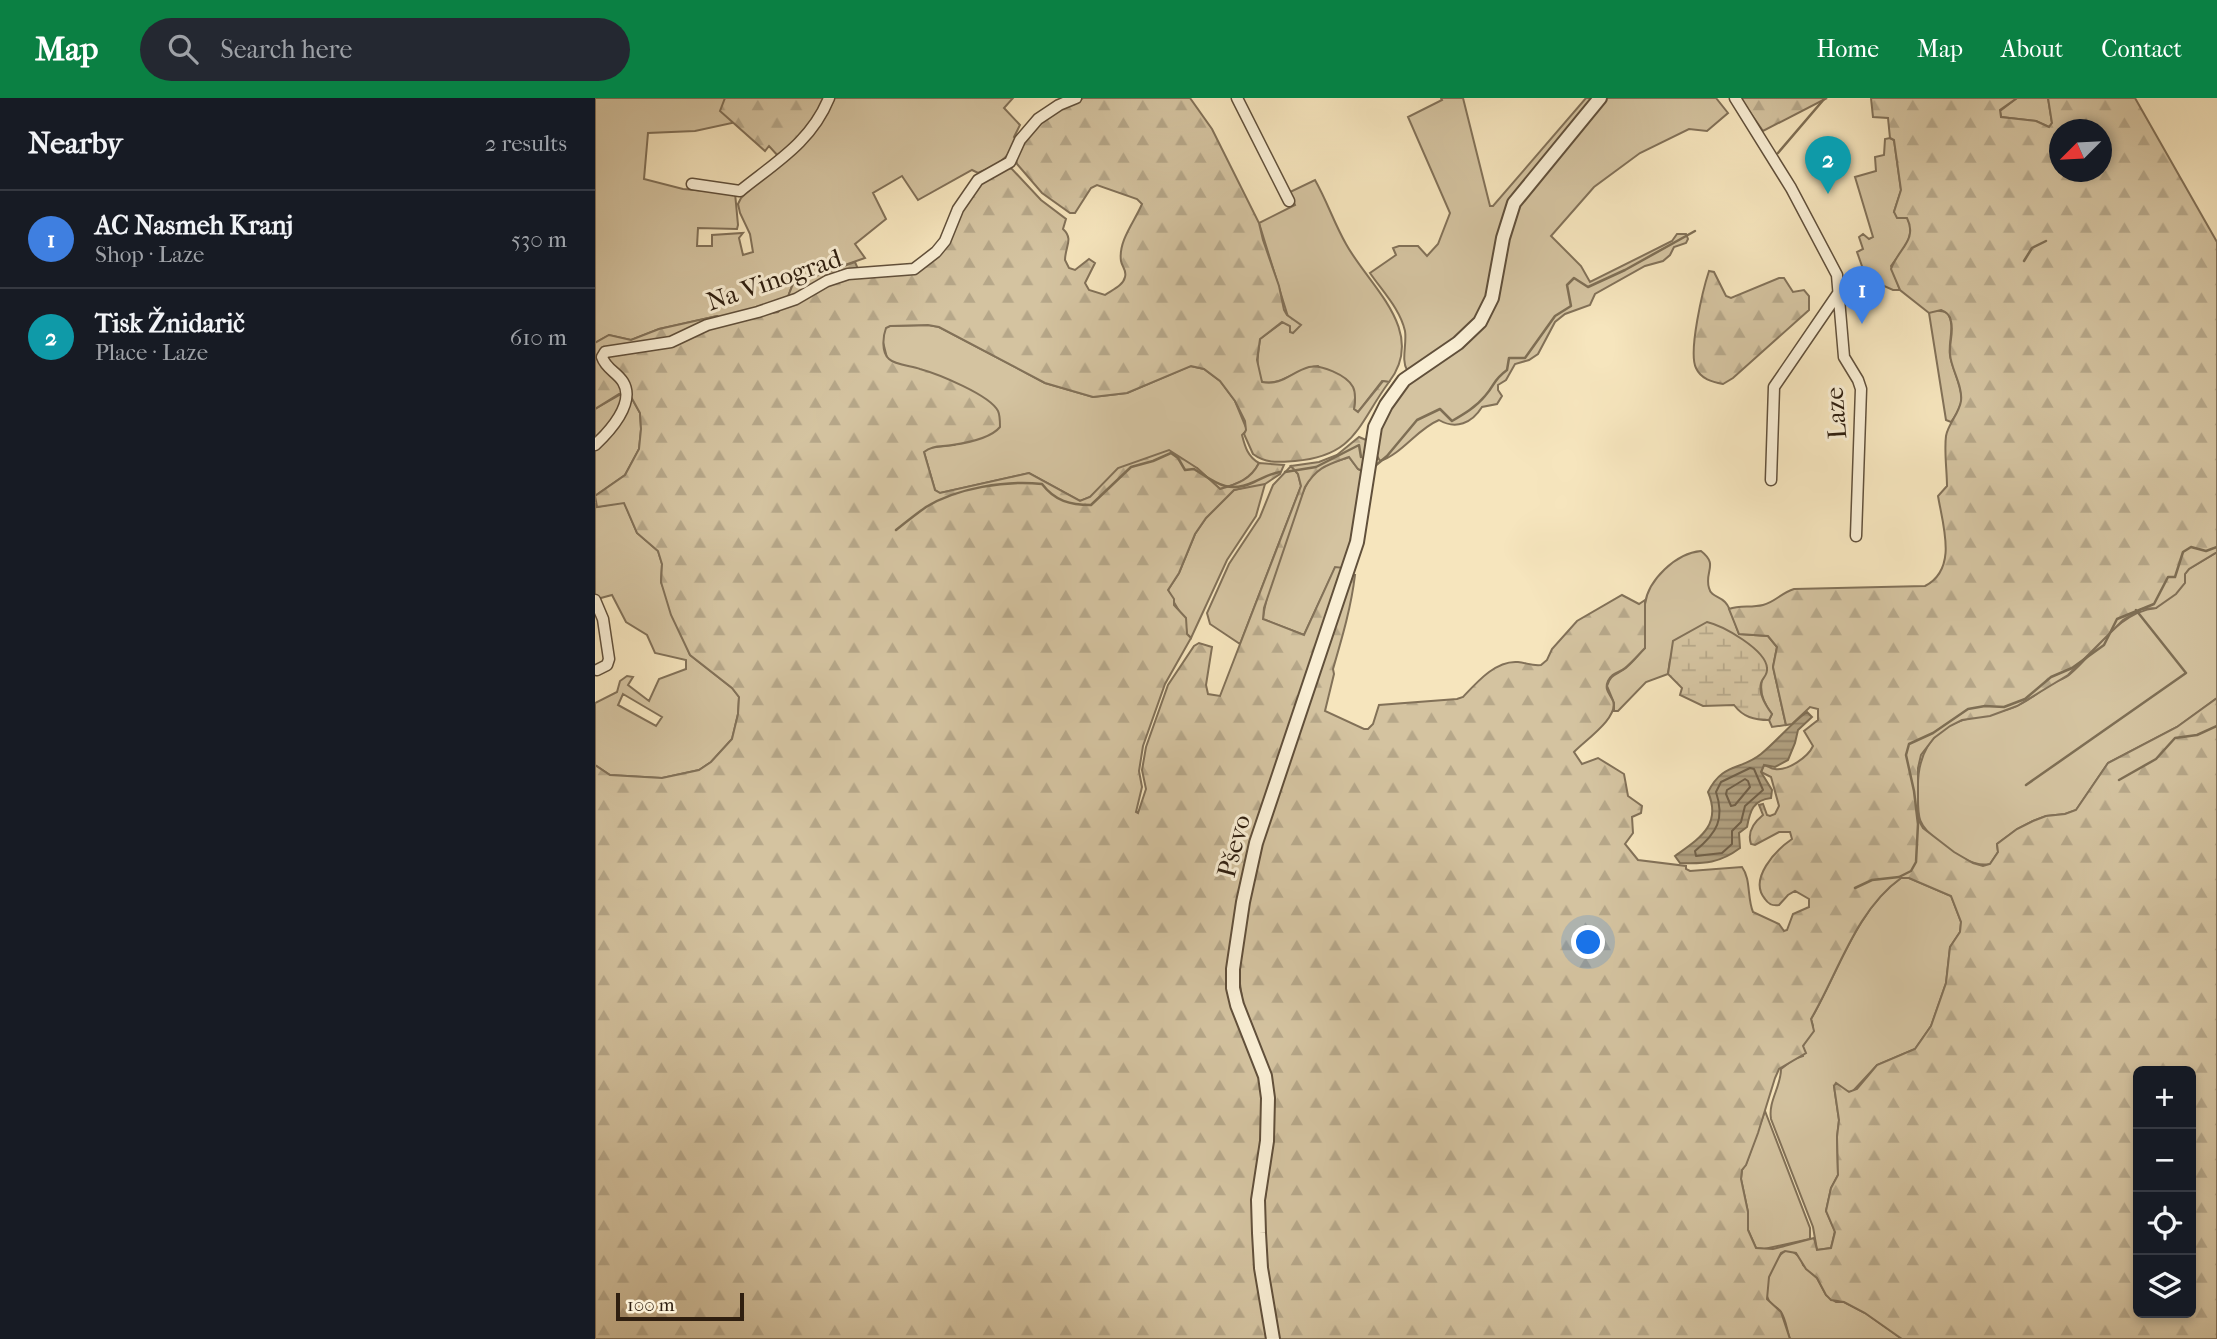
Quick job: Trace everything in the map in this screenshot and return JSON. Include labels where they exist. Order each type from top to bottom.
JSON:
[{"type":"street","points":[[692,184],[740,191],[797,147],[821,118],[829,98]]},
{"type":"street","name":"Na Vinograd","points":[[595,445],[619,418],[624,406],[626,388],[603,362],[605,352],[671,342],[707,325],[796,299],[827,281],[848,274],[914,269],[946,241],[958,209],[978,180],[1010,162],[1020,140],[1038,119],[1076,98]]},
{"type":"street","points":[[1237,98],[1289,201]]},
{"type":"street","name":"Pševo","points":[[1273,1339],[1261,1268],[1258,1200],[1266,1141],[1268,1098],[1265,1076],[1235,996],[1233,969],[1256,843],[1357,542],[1375,427],[1386,405],[1404,380],[1458,344],[1480,322],[1492,298],[1503,238],[1514,203],[1600,98]]},
{"type":"street","name":"Laze","points":[[1735,98],[1791,188],[1837,275],[1844,357],[1861,389],[1856,536]]},
{"type":"street","name":"Laze","points":[[1771,480],[1774,387],[1839,291]]},
{"type":"street","points":[[595,600],[603,619],[609,659],[607,665],[597,670]]},
{"type":"green space","points":[[595,98],[732,98],[732,123],[695,131],[648,133],[644,179],[683,189],[735,193],[737,229],[698,228],[697,246],[712,246],[712,235],[743,233],[739,238],[743,255],[753,252],[750,234],[738,204],[741,198],[763,177],[832,98],[1013,98],[1004,108],[1020,125],[1014,137],[1018,140],[1010,152],[1002,161],[986,170],[978,173],[972,170],[918,200],[902,176],[873,193],[886,219],[855,244],[865,258],[793,283],[785,305],[778,312],[725,321],[717,316],[659,329],[631,340],[609,335],[595,343]]},
{"type":"green space","points":[[725,98],[827,98],[819,117],[779,157],[769,146],[765,151],[720,111]]},
{"type":"green space","points":[[1083,98],[1190,98],[1212,129],[1259,223],[1284,310],[1301,325],[1293,333],[1290,332],[1290,326],[1282,322],[1260,339],[1257,360],[1262,382],[1275,382],[1309,367],[1326,369],[1339,375],[1353,387],[1354,409],[1358,412],[1383,381],[1389,382],[1362,424],[1343,445],[1315,458],[1273,462],[1253,454],[1244,434],[1245,421],[1235,401],[1220,381],[1204,369],[1191,366],[1127,393],[1093,397],[1045,383],[939,327],[890,326],[886,328],[884,339],[886,356],[892,361],[963,386],[985,398],[999,413],[1000,427],[991,434],[958,444],[934,447],[924,452],[935,490],[940,493],[1029,473],[1080,501],[1090,497],[1118,468],[1169,450],[1197,468],[1220,489],[1243,480],[1259,463],[1284,465],[1280,474],[1265,484],[1234,490],[1206,518],[1195,534],[1179,573],[1168,590],[1174,599],[1174,605],[1186,618],[1187,634],[1191,638],[1165,684],[1143,746],[1139,771],[1142,787],[1136,812],[1138,813],[1146,789],[1142,770],[1146,747],[1168,685],[1194,646],[1199,643],[1212,647],[1206,685],[1208,694],[1220,696],[1301,486],[1298,474],[1291,466],[1319,462],[1337,455],[1359,437],[1366,440],[1364,472],[1358,469],[1349,457],[1323,467],[1305,487],[1264,608],[1263,619],[1304,635],[1335,567],[1345,568],[1292,726],[1230,957],[1263,1096],[1254,1204],[1254,1249],[1267,1339],[595,1339],[595,765],[610,775],[662,778],[699,770],[711,762],[732,739],[739,697],[732,688],[690,655],[671,615],[661,582],[662,564],[658,551],[637,533],[624,503],[597,507],[595,496],[625,475],[639,449],[641,429],[640,413],[630,395],[619,394],[595,409],[595,343],[609,335],[631,340],[659,329],[717,316],[725,321],[778,312],[785,304],[793,284],[855,262],[861,276],[917,272],[981,182],[1006,167],[1012,169],[1041,200],[1066,219],[1063,229],[1068,236],[1065,260],[1069,268],[1075,270],[1089,259],[1095,263],[1085,283],[1089,290],[1105,295],[1124,280],[1122,246],[1142,204],[1137,199],[1097,185],[1091,188],[1075,213],[1070,213],[1042,193],[1016,162],[1017,154],[1026,138],[1039,123]]},
{"type":"green space","points":[[1441,98],[1463,98],[1490,206],[1493,206],[1586,98],[1595,98],[1519,189],[1487,299],[1475,320],[1454,341],[1407,370],[1404,362],[1403,323],[1370,273],[1396,255],[1393,248],[1418,246],[1427,256],[1438,244],[1450,213],[1408,117],[1442,100]]},
{"type":"green space","points":[[1602,98],[1716,98],[1728,113],[1707,131],[1689,129],[1640,153],[1594,187],[1551,236],[1581,266],[1590,282],[1672,241],[1677,234],[1686,234],[1686,243],[1674,247],[1663,261],[1645,266],[1595,294],[1590,305],[1565,314],[1555,322],[1538,354],[1515,364],[1506,380],[1498,385],[1502,396],[1497,404],[1482,407],[1463,423],[1451,424],[1439,420],[1388,458],[1380,461],[1376,454],[1381,427],[1387,413],[1407,383],[1478,331],[1517,210]]},
{"type":"green space","points":[[1740,98],[1827,98],[1763,131]]},
{"type":"green space","points":[[1871,98],[2017,98],[2000,110],[2001,117],[2036,121],[2049,127],[2049,182],[2112,182],[2112,119],[2051,119],[2048,98],[2135,98],[2217,242],[2217,552],[2189,569],[2185,574],[2185,583],[2176,594],[2156,608],[2142,609],[2123,620],[2068,675],[2017,706],[1990,716],[1962,720],[1934,738],[1921,755],[1918,768],[1918,811],[1923,828],[1954,852],[1973,863],[1983,866],[1990,864],[1998,852],[1997,844],[2017,829],[2046,816],[2076,810],[2108,763],[2177,727],[2217,698],[2217,1339],[1902,1339],[1865,1313],[1844,1302],[1831,1300],[1796,1253],[1785,1251],[1781,1253],[1769,1277],[1767,1299],[1781,1312],[1790,1339],[1278,1339],[1265,1249],[1265,1199],[1272,1144],[1274,1094],[1243,1005],[1238,970],[1260,850],[1352,575],[1355,575],[1351,599],[1325,711],[1364,729],[1373,724],[1379,705],[1457,699],[1463,697],[1487,673],[1502,665],[1518,662],[1541,665],[1577,621],[1622,595],[1639,604],[1645,600],[1645,648],[1625,668],[1610,678],[1607,687],[1613,701],[1611,715],[1574,752],[1582,764],[1598,758],[1624,774],[1628,796],[1642,806],[1641,813],[1632,817],[1633,833],[1625,844],[1638,860],[1686,866],[1690,871],[1742,867],[1747,877],[1753,912],[1779,924],[1784,931],[1787,930],[1793,914],[1809,907],[1809,899],[1795,891],[1779,905],[1771,905],[1761,891],[1762,874],[1772,858],[1792,839],[1790,832],[1779,832],[1755,845],[1751,844],[1750,832],[1763,815],[1759,805],[1763,804],[1770,816],[1775,814],[1779,806],[1771,777],[1761,772],[1764,765],[1774,769],[1786,768],[1807,755],[1813,746],[1804,731],[1818,720],[1818,709],[1810,707],[1792,724],[1786,725],[1773,667],[1777,647],[1768,636],[1739,634],[1729,609],[1763,605],[1794,589],[1925,586],[1942,569],[1946,546],[1938,496],[1947,486],[1946,436],[1961,401],[1960,389],[1950,354],[1950,317],[1941,310],[1929,313],[1900,290],[1891,269],[1909,239],[1910,226],[1907,218],[1897,218],[1894,212],[1901,190],[1888,118],[1873,117]],"holes":[[[1901,878],[1909,878],[1951,896],[1961,922],[1960,932],[1950,947],[1946,983],[1931,1026],[1915,1049],[1877,1065],[1857,1089],[1849,1092],[1836,1083],[1834,1086],[1839,1120],[1838,1175],[1831,1188],[1826,1211],[1835,1232],[1831,1248],[1817,1250],[1814,1238],[1773,1249],[1756,1248],[1748,1230],[1742,1170],[1758,1133],[1775,1078],[1779,1069],[1806,1053],[1803,1046],[1814,1031],[1811,1019],[1849,943],[1872,907],[1885,891]]]},
{"type":"green space","points":[[2017,98],[2048,98],[2051,119],[2049,119],[2049,127],[2036,121],[2001,117],[2000,111]]},
{"type":"green space","points":[[1885,139],[1894,140],[1901,190],[1894,212],[1907,217],[1910,224],[1907,243],[1891,266],[1900,290],[1893,290],[1875,282],[1876,274],[1863,269],[1857,252],[1863,249],[1859,237],[1863,234],[1869,239],[1873,237],[1855,177],[1876,171],[1875,157],[1884,155]]},
{"type":"green space","points":[[1315,180],[1346,244],[1391,310],[1399,327],[1402,345],[1399,363],[1389,382],[1382,381],[1358,412],[1354,409],[1355,400],[1318,366],[1270,383],[1262,382],[1258,372],[1260,339],[1283,322],[1290,326],[1293,333],[1259,223],[1295,205],[1290,192]]},
{"type":"green space","points":[[1709,271],[1714,272],[1726,296],[1731,298],[1779,278],[1784,278],[1793,292],[1804,290],[1809,296],[1809,310],[1723,384],[1701,375],[1694,360],[1697,320]]},
{"type":"green space","points":[[1933,310],[1947,312],[1951,323],[1950,355],[1961,403],[1951,422],[1946,420],[1929,313]]},
{"type":"green space","points":[[886,327],[939,327],[1045,383],[1093,397],[1127,393],[1190,366],[1204,369],[1220,381],[1235,401],[1247,430],[1242,435],[1246,448],[1259,463],[1243,480],[1220,489],[1197,468],[1103,485],[1090,497],[1080,501],[1029,473],[940,493],[935,490],[924,452],[928,448],[954,445],[887,358],[882,338]]},
{"type":"green space","points":[[623,393],[621,406],[595,443],[595,409]]},
{"type":"green space","points":[[630,395],[640,413],[639,449],[625,475],[595,496],[595,447]]},
{"type":"green space","points":[[1349,457],[1358,469],[1364,472],[1345,568],[1335,568],[1304,635],[1263,619],[1265,606],[1292,520],[1308,483],[1321,467]]},
{"type":"green space","points":[[1291,466],[1298,474],[1301,486],[1240,644],[1210,624],[1207,613],[1229,564],[1260,517],[1273,485]]},
{"type":"green space","points":[[1265,484],[1256,516],[1227,560],[1191,638],[1168,590],[1179,573],[1195,534],[1206,518],[1234,490]]},
{"type":"green space","points":[[624,502],[637,533],[658,551],[662,564],[661,582],[690,655],[732,688],[739,697],[732,739],[711,762],[699,770],[662,778],[610,775],[595,765],[595,703],[617,692],[620,681],[627,676],[633,677],[628,685],[649,701],[659,679],[686,669],[686,660],[655,653],[647,635],[626,622],[612,595],[597,599],[595,596],[595,503],[597,507]],"holes":[[[623,694],[662,717],[656,726],[618,705]]]},
{"type":"green space","points":[[1701,551],[1710,564],[1710,591],[1727,605],[1739,634],[1768,636],[1777,647],[1773,667],[1786,725],[1772,727],[1769,720],[1772,714],[1762,694],[1762,680],[1670,660],[1668,674],[1646,682],[1618,711],[1614,711],[1608,682],[1645,648],[1644,609],[1651,586],[1673,562]]},
{"type":"green space","points":[[2217,552],[2217,698],[2177,727],[2108,763],[2076,810],[2046,816],[2017,829],[1997,844],[1998,852],[1990,864],[1983,865],[1962,858],[1931,835],[1920,819],[1918,778],[1927,747],[1941,731],[1963,720],[2019,705],[2067,676],[2108,634],[2130,617],[2156,608],[2189,569]]},
{"type":"green space","points":[[1707,622],[1743,640],[1765,661],[1767,670],[1761,683],[1761,691],[1772,714],[1769,720],[1749,717],[1734,705],[1703,706],[1680,695],[1682,688],[1668,674],[1673,641]]},
{"type":"green space","points":[[1901,878],[1909,878],[1951,896],[1961,922],[1960,932],[1950,947],[1946,983],[1931,1026],[1915,1049],[1877,1065],[1853,1091],[1834,1086],[1839,1120],[1838,1175],[1831,1188],[1826,1211],[1835,1231],[1831,1248],[1817,1250],[1813,1227],[1771,1119],[1771,1106],[1781,1069],[1803,1056],[1803,1046],[1813,1026],[1811,1019],[1849,943],[1872,907],[1885,891]]},
{"type":"green space","points":[[1765,1111],[1810,1228],[1810,1239],[1764,1249],[1756,1248],[1748,1230],[1748,1212],[1741,1179]]},
{"type":"green space","points":[[1785,1251],[1792,1251],[1801,1258],[1803,1265],[1817,1278],[1826,1295],[1836,1302],[1844,1302],[1865,1313],[1902,1339],[1790,1339],[1783,1315],[1770,1303],[1767,1295],[1770,1274]]},
{"type":"water","points":[[1807,712],[1812,717],[1798,730],[1788,760],[1775,767],[1764,765],[1761,772],[1772,790],[1771,798],[1760,801],[1753,807],[1747,827],[1739,833],[1740,848],[1712,862],[1680,863],[1675,856],[1700,837],[1710,822],[1712,803],[1708,792],[1714,782],[1726,771],[1761,754]]},
{"type":"waterway","points":[[1778,153],[1825,98]]},
{"type":"waterway","points":[[1375,466],[1387,456],[1417,420],[1440,409],[1452,421],[1478,404],[1507,370],[1509,358],[1525,358],[1555,316],[1571,306],[1567,285],[1574,278],[1588,287],[1695,231]]},
{"type":"waterway","points":[[2024,261],[2032,248],[2046,241]]},
{"type":"waterway","points":[[1285,472],[1316,467],[1359,445],[1361,457]]},
{"type":"waterway","points":[[896,530],[938,500],[967,490],[1013,483],[1042,484],[1063,501],[1091,505],[1131,467],[1171,453],[1178,458],[1185,470],[1194,469],[1229,487],[1245,485],[1280,472]]},
{"type":"waterway","points":[[1855,888],[1872,880],[1899,877],[1911,871],[1916,862],[1918,824],[1906,755],[1909,744],[1933,733],[1968,709],[2004,707],[2025,699],[2051,677],[2072,668],[2104,645],[2117,619],[2154,604],[2168,577],[2175,577],[2183,552],[2191,547],[2206,551],[2217,547]]},
{"type":"waterway","points":[[2026,785],[2186,673],[2136,610]]},
{"type":"waterway","points":[[2119,780],[2156,759],[2175,738],[2197,735],[2217,726]]},
{"type":"place","name":"Tisk Žnidarič","points":[[1828,194]]},
{"type":"place","name":"AC Nasmeh Kranj","points":[[1862,324]]}]
